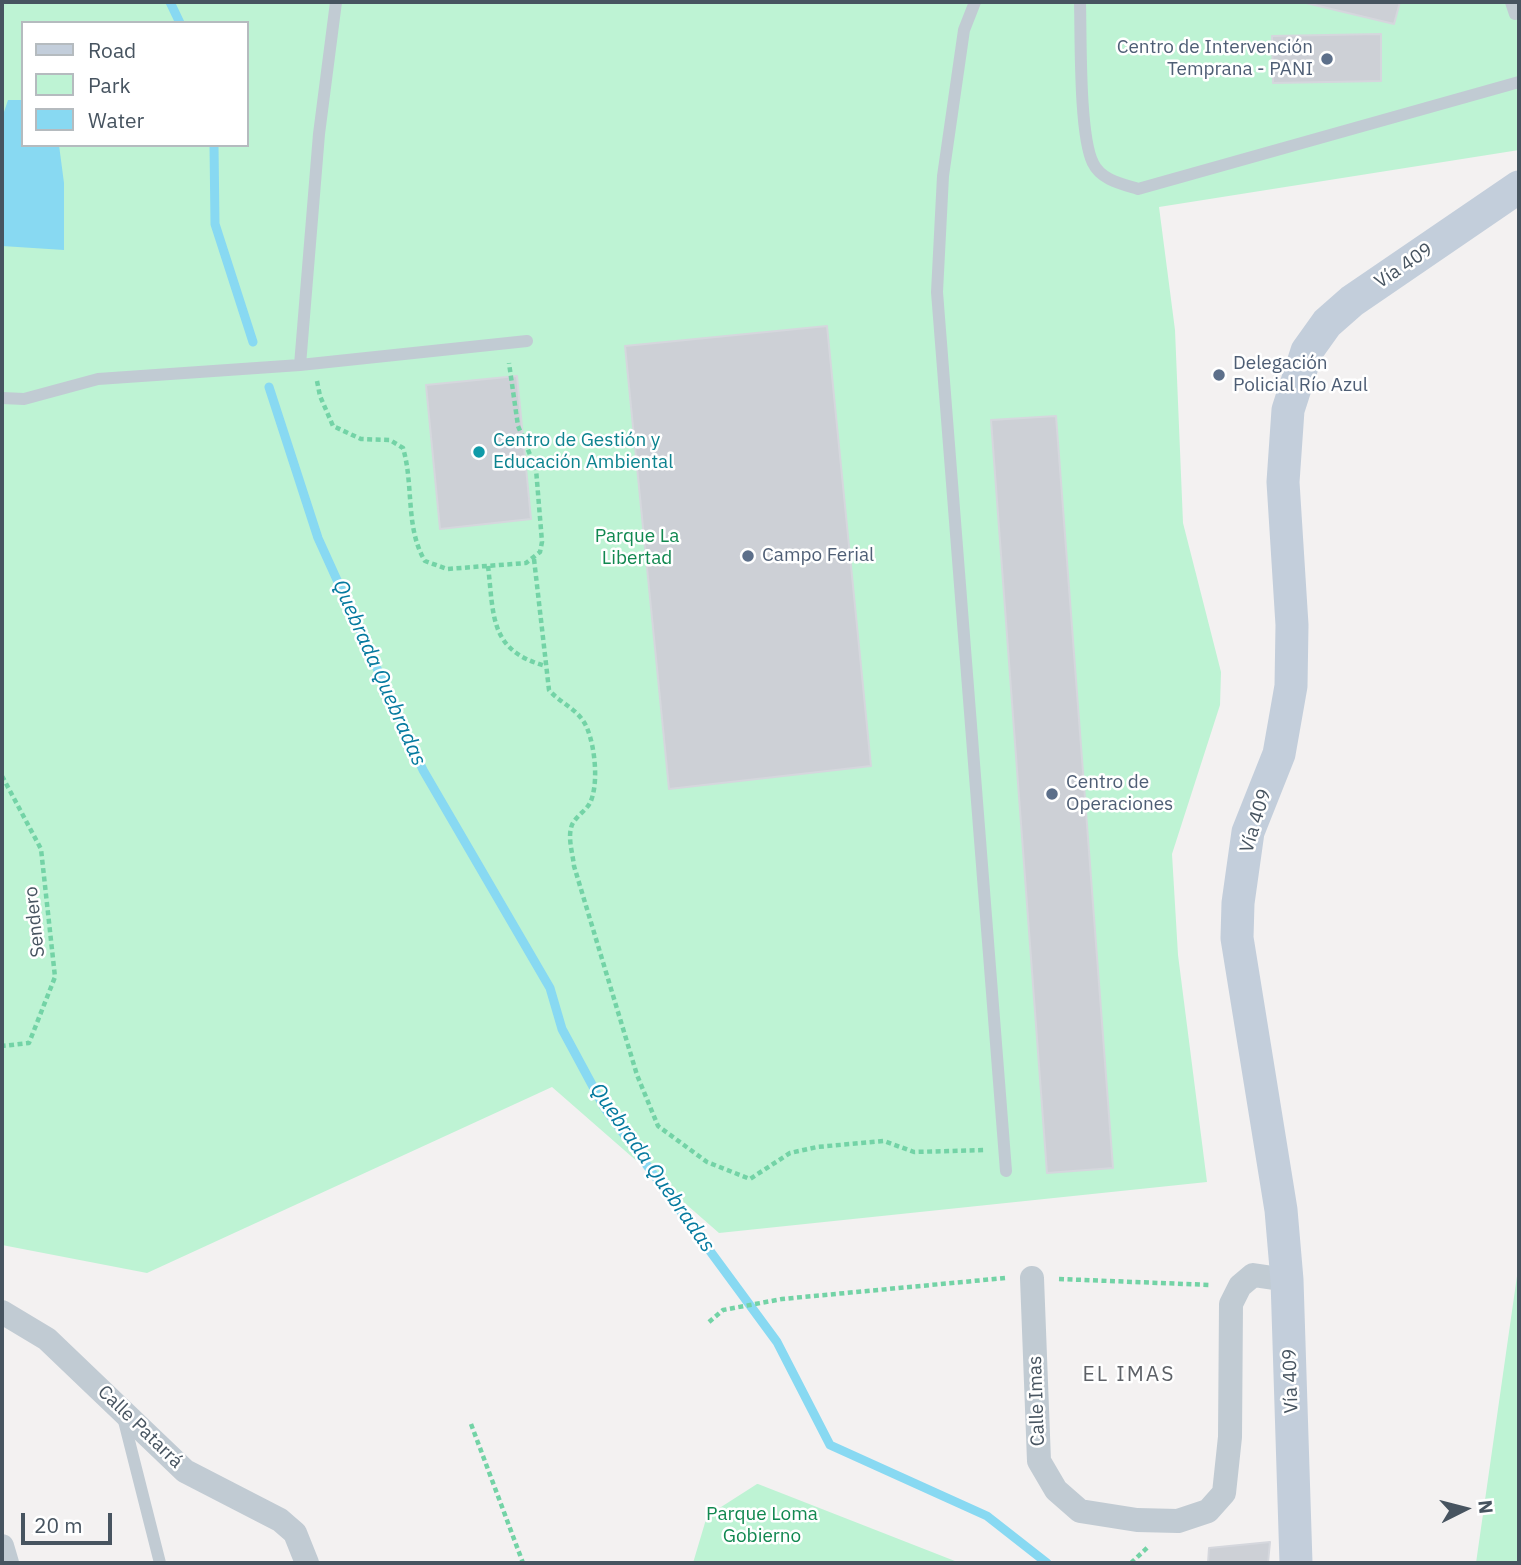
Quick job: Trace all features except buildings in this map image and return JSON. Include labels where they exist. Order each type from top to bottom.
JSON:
[{"type":"street","name":"Vía 409","points":[[1296,1563],[1287,1280],[1282,1210],[1237,938],[1240,878],[1248,832],[1279,754],[1291,686],[1292,625],[1283,482],[1287,410],[1307,351],[1327,323],[1352,301],[1519,187]]},
{"type":"street","points":[[1240,1286],[1253,1275],[1287,1280]]},
{"type":"street","name":"Calle Imas","points":[[1032,1278],[1039,1461],[1056,1490],[1080,1511],[1137,1520],[1178,1521],[1208,1511],[1224,1493],[1230,1437],[1231,1304],[1240,1286]]},
{"type":"street","name":"Calle Patarrá","points":[[2,1312],[47,1339],[185,1471],[280,1520],[295,1533],[307,1563]]},
{"type":"street","points":[[2,1546],[7,1563]]},
{"type":"lane","points":[[300,365],[319,134],[336,2]]},
{"type":"lane","points":[[975,2],[964,30],[943,176],[937,292],[1006,1171]]},
{"type":"lane","points":[[1080,2],[1084,106],[1093,164],[1110,180],[1139,189],[1519,82]]},
{"type":"lane","points":[[1511,2],[1515,14],[1519,13]]},
{"type":"lane","points":[[2,398],[24,399],[98,379],[300,365],[527,341]]},
{"type":"lane","points":[[121,1409],[160,1563]]},
{"type":"path","points":[[507,343],[518,426],[536,469],[542,542],[534,559],[549,690],[575,710],[587,727],[594,788],[590,804],[571,825],[574,866],[637,1075],[658,1126],[707,1163],[751,1179],[790,1153],[817,1147],[884,1141],[914,1152],[1005,1149]]},
{"type":"path","points":[[315,363],[320,397],[333,426],[361,439],[390,440],[403,448],[414,533],[418,549],[425,561],[447,569],[534,559]]},
{"type":"path","points":[[488,566],[499,637],[524,660],[546,666]]},
{"type":"path","name":"Sendero","points":[[2,776],[41,849],[55,977],[29,1043],[2,1046]]},
{"type":"path","points":[[709,1322],[723,1310],[782,1299],[980,1278],[1240,1286]]},
{"type":"path","points":[[471,1424],[523,1563]]},
{"type":"green space","name":"Parque La Libertad","points":[[2,2],[1519,2],[1519,150],[1159,207],[1175,330],[1183,523],[1221,672],[1220,705],[1172,854],[1178,955],[1207,1182],[719,1233],[552,1087],[147,1273],[2,1245]]},
{"type":"green space","points":[[1519,1262],[1519,1563],[1476,1563]]},
{"type":"green space","name":"Parque Loma Gobierno","points":[[757,1484],[960,1563],[693,1563],[707,1516]]},
{"type":"water","points":[[8,100],[21,100],[21,147],[59,147],[64,183],[64,250],[2,246],[2,118]]},
{"type":"waterway","name":"Quebrada Quebradas","points":[[170,2],[179,21]]},
{"type":"waterway","name":"Quebrada Quebradas","points":[[214,147],[215,224],[253,342]]},
{"type":"waterway","name":"Quebrada Quebradas","points":[[269,387],[318,538],[423,770],[550,988],[562,1029],[604,1107],[777,1342],[830,1445],[987,1516],[1047,1563]]},
{"type":"place","name":"Centro de Intervención Temprana - PANI","points":[[1327,59]]},
{"type":"place","name":"Delegación Policial Río Azul","points":[[1219,375]]},
{"type":"place","name":"Centro de Gestión y Educación Ambiental","points":[[479,452]]},
{"type":"place","name":"Campo Ferial","points":[[748,556]]},
{"type":"place","name":"Centro de Operaciones","points":[[1052,794]]},
{"type":"district","name":"EL IMAS","points":[[1129,1375]]}]
